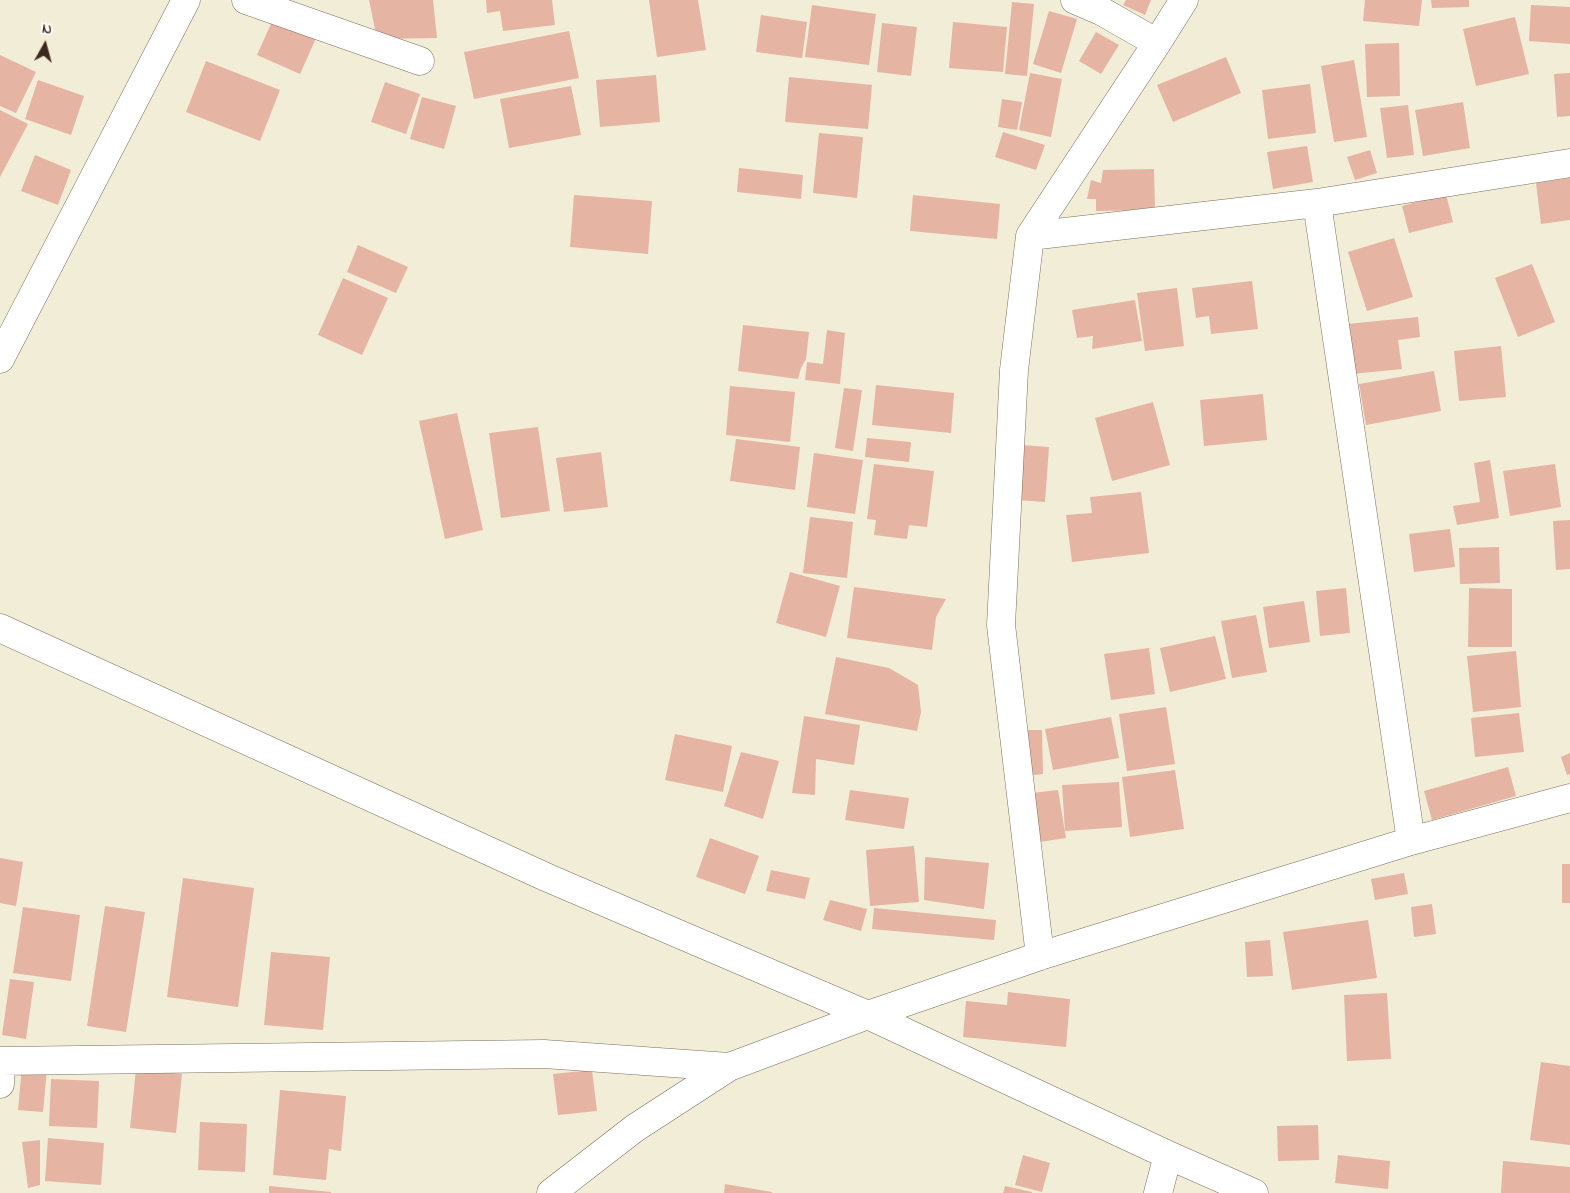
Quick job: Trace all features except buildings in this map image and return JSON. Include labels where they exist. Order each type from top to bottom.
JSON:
[{"type":"street","points":[[0,359],[186,0]]},
{"type":"street","points":[[246,0],[420,60]]},
{"type":"street","points":[[1075,0],[1103,12],[1157,43]]},
{"type":"street","points":[[1040,956],[1001,625],[1014,370],[1030,236],[1184,0]]},
{"type":"street","points":[[1030,236],[1317,203],[1570,163]]},
{"type":"street","points":[[1317,203],[1411,841]]},
{"type":"street","points":[[0,628],[548,878],[868,1015],[1168,1155],[1254,1193]]},
{"type":"street","points":[[551,1193],[635,1128],[729,1067],[868,1015],[1040,956],[1411,841],[1570,798]]},
{"type":"street","points":[[0,1068],[544,1054],[729,1067]]},
{"type":"street","points":[[1158,1193],[1168,1155]]}]
